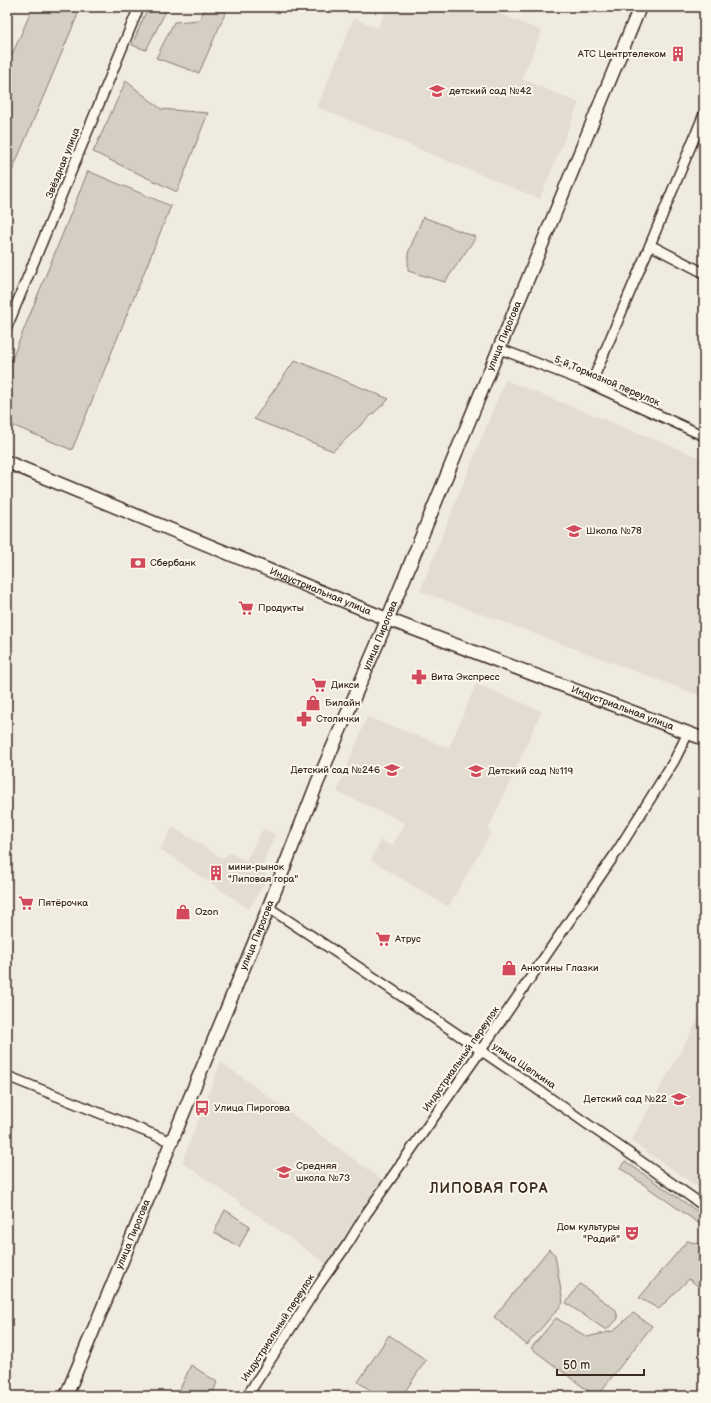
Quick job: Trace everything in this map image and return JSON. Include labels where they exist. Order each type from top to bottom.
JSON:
[{"type":"street","name":"Звёздная улица","points":[[7,327],[139,7]]},
{"type":"street","name":"улица Пирогова","points":[[66,1396],[269,908],[318,781],[378,642],[500,349],[640,7]]},
{"type":"street","points":[[591,384],[704,114]]},
{"type":"street","points":[[650,245],[704,273]]},
{"type":"street","name":"5-й Тормозной переулок","points":[[500,349],[591,384],[704,436]]},
{"type":"street","name":"Индустриальная улица","points":[[7,462],[387,619],[704,739]]},
{"type":"street","name":"Индустриальный переулок","points":[[247,1396],[366,1214],[481,1050],[618,850],[674,761],[688,733]]},
{"type":"street","name":"улица Щепкина","points":[[269,908],[481,1050],[704,1206]]},
{"type":"street","points":[[7,1076],[172,1142]]},
{"type":"shaded area","points":[[33,7],[81,7],[7,183],[7,66]]},
{"type":"shaded area","points":[[148,7],[168,7],[146,50],[132,45]]},
{"type":"shaded area","points":[[206,7],[228,7],[199,73],[156,58],[174,22],[199,20]]},
{"type":"shaded area","name":"детский сад №42","points":[[387,7],[484,7],[542,31],[522,79],[579,103],[540,199],[317,107],[354,18],[378,28]]},
{"type":"shaded area","points":[[126,81],[161,109],[208,113],[177,192],[93,152]]},
{"type":"shaded area","points":[[88,171],[171,206],[72,450],[7,423],[7,371]]},
{"type":"shaded area","points":[[423,217],[476,237],[445,282],[408,271],[408,253]]},
{"type":"shaded area","points":[[295,360],[389,399],[333,451],[254,419]]},
{"type":"shaded area","name":"Школа №78","points":[[505,380],[704,459],[704,697],[420,591]]},
{"type":"shaded area","points":[[476,684],[542,711],[488,830],[491,833],[448,907],[371,860],[381,840],[392,846],[405,823],[337,792],[367,717],[449,748]]},
{"type":"shaded area","name":"мини-рынок \"Липовая гора\"","points":[[173,827],[222,858],[231,853],[246,861],[263,829],[275,834],[261,869],[268,877],[249,909],[160,849]]},
{"type":"shaded area","name":"Детский сад №22","points":[[704,1011],[704,1191],[631,1141]]},
{"type":"shaded area","name":"Средняя школа №73","points":[[221,1062],[385,1182],[328,1265],[182,1162]]},
{"type":"shaded area","points":[[625,1161],[704,1216],[704,1227],[620,1168]]},
{"type":"shaded area","points":[[225,1210],[250,1226],[239,1247],[214,1232]]},
{"type":"shaded area","points":[[687,1241],[704,1245],[704,1291],[689,1279],[659,1309],[639,1298]]},
{"type":"shaded area","points":[[549,1249],[555,1255],[563,1303],[527,1345],[494,1317]]},
{"type":"shaded area","points":[[580,1284],[616,1310],[618,1319],[606,1330],[566,1303]]},
{"type":"shaded area","points":[[633,1313],[652,1326],[597,1396],[531,1348],[556,1318],[587,1337],[613,1331]]},
{"type":"shaded area","points":[[389,1335],[426,1360],[402,1396],[379,1396],[358,1382]]},
{"type":"shaded area","points":[[191,1365],[217,1382],[212,1396],[192,1396],[179,1391]]},
{"type":"place","name":"АТС Центртелеком","points":[[678,54]]},
{"type":"place","name":"детский сад №42","points":[[437,91]]},
{"type":"place","name":"Школа №78","points":[[574,531]]},
{"type":"place","name":"Сбербанк","points":[[138,563]]},
{"type":"place","name":"Продукты","points":[[246,608]]},
{"type":"place","name":"Вита Экспресс","points":[[419,677]]},
{"type":"place","name":"Дикси","points":[[319,685]]},
{"type":"place","name":"Билайн","points":[[313,703]]},
{"type":"place","name":"Столички","points":[[304,719]]},
{"type":"place","name":"Детский сад №246","points":[[392,770]]},
{"type":"place","name":"Детский сад №119","points":[[476,771]]},
{"type":"place","name":"мини-рынок \"Липовая гора\"","points":[[216,873]]},
{"type":"place","name":"Пятёрочка","points":[[26,903]]},
{"type":"place","name":"Ozon","points":[[183,912]]},
{"type":"place","name":"Атрус","points":[[383,939]]},
{"type":"place","name":"Анютины Глазки","points":[[509,968]]},
{"type":"place","name":"Детский сад №22","points":[[679,1099]]},
{"type":"place","name":"Улица Пирогова","points":[[202,1108]]},
{"type":"place","name":"Средняя школа №73","points":[[284,1172]]},
{"type":"place","name":"Дом культуры \"Радий\"","points":[[632,1233]]},
{"type":"district","name":"ЛИПОВАЯ ГОРА","points":[[489,1188]]}]
